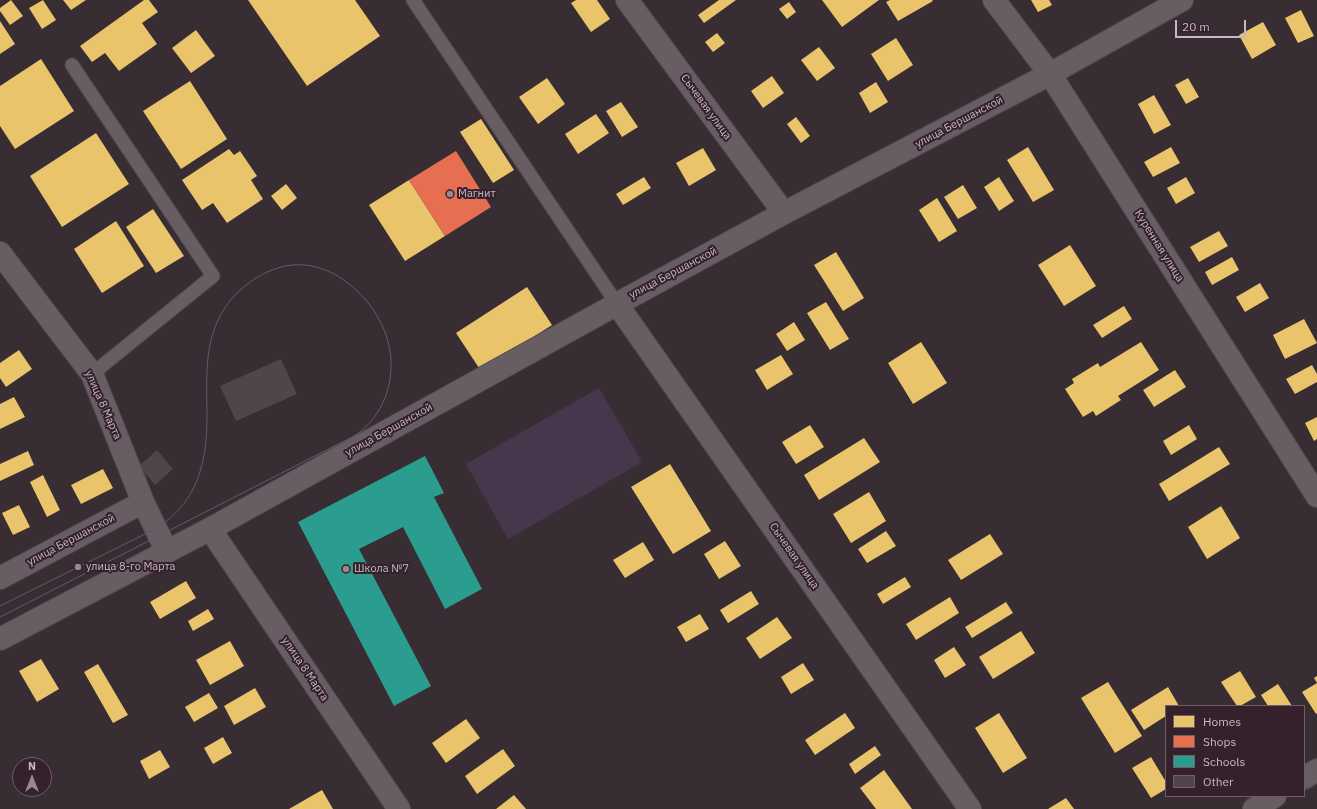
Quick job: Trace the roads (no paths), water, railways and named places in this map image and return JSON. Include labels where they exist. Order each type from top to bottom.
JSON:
[{"type":"street","name":"Сычевая улица","points":[[627,0],[784,213]]},
{"type":"street","name":"Куренная улица","points":[[994,0],[1050,74],[1317,496]]},
{"type":"street","name":"улица Бершанской","points":[[0,639],[210,529],[784,213],[1050,74],[1182,0]]},
{"type":"street","name":"улица 8 Марта","points":[[0,253],[92,374],[143,502],[167,552]]},
{"type":"street","name":"Сычевая улица","points":[[617,304],[970,809]]},
{"type":"street","name":"улица Бершанской","points":[[0,578],[143,502]]},
{"type":"street","name":"улица 8 Марта","points":[[210,529],[399,809]]},
{"type":"street","points":[[1305,777],[1317,770]]},
{"type":"street","points":[[1254,809],[1273,797]]},
{"type":"lane","points":[[414,0],[617,304]]},
{"type":"lane","points":[[72,65],[213,276],[92,374]]},
{"type":"tram line","points":[[0,606],[155,529],[178,511],[194,487],[201,468],[207,423],[208,357],[212,336],[221,315],[235,295],[245,286],[256,278],[274,269],[291,265],[311,266],[321,268],[347,282],[368,302],[378,317],[388,342],[391,375],[389,387],[380,409],[356,435],[0,617]]},
{"type":"place","name":"Магнит","points":[[450,194]]},
{"type":"place","name":"улица 8-го Марта","points":[[78,567]]},
{"type":"place","name":"Школа №7","points":[[346,569]]}]
